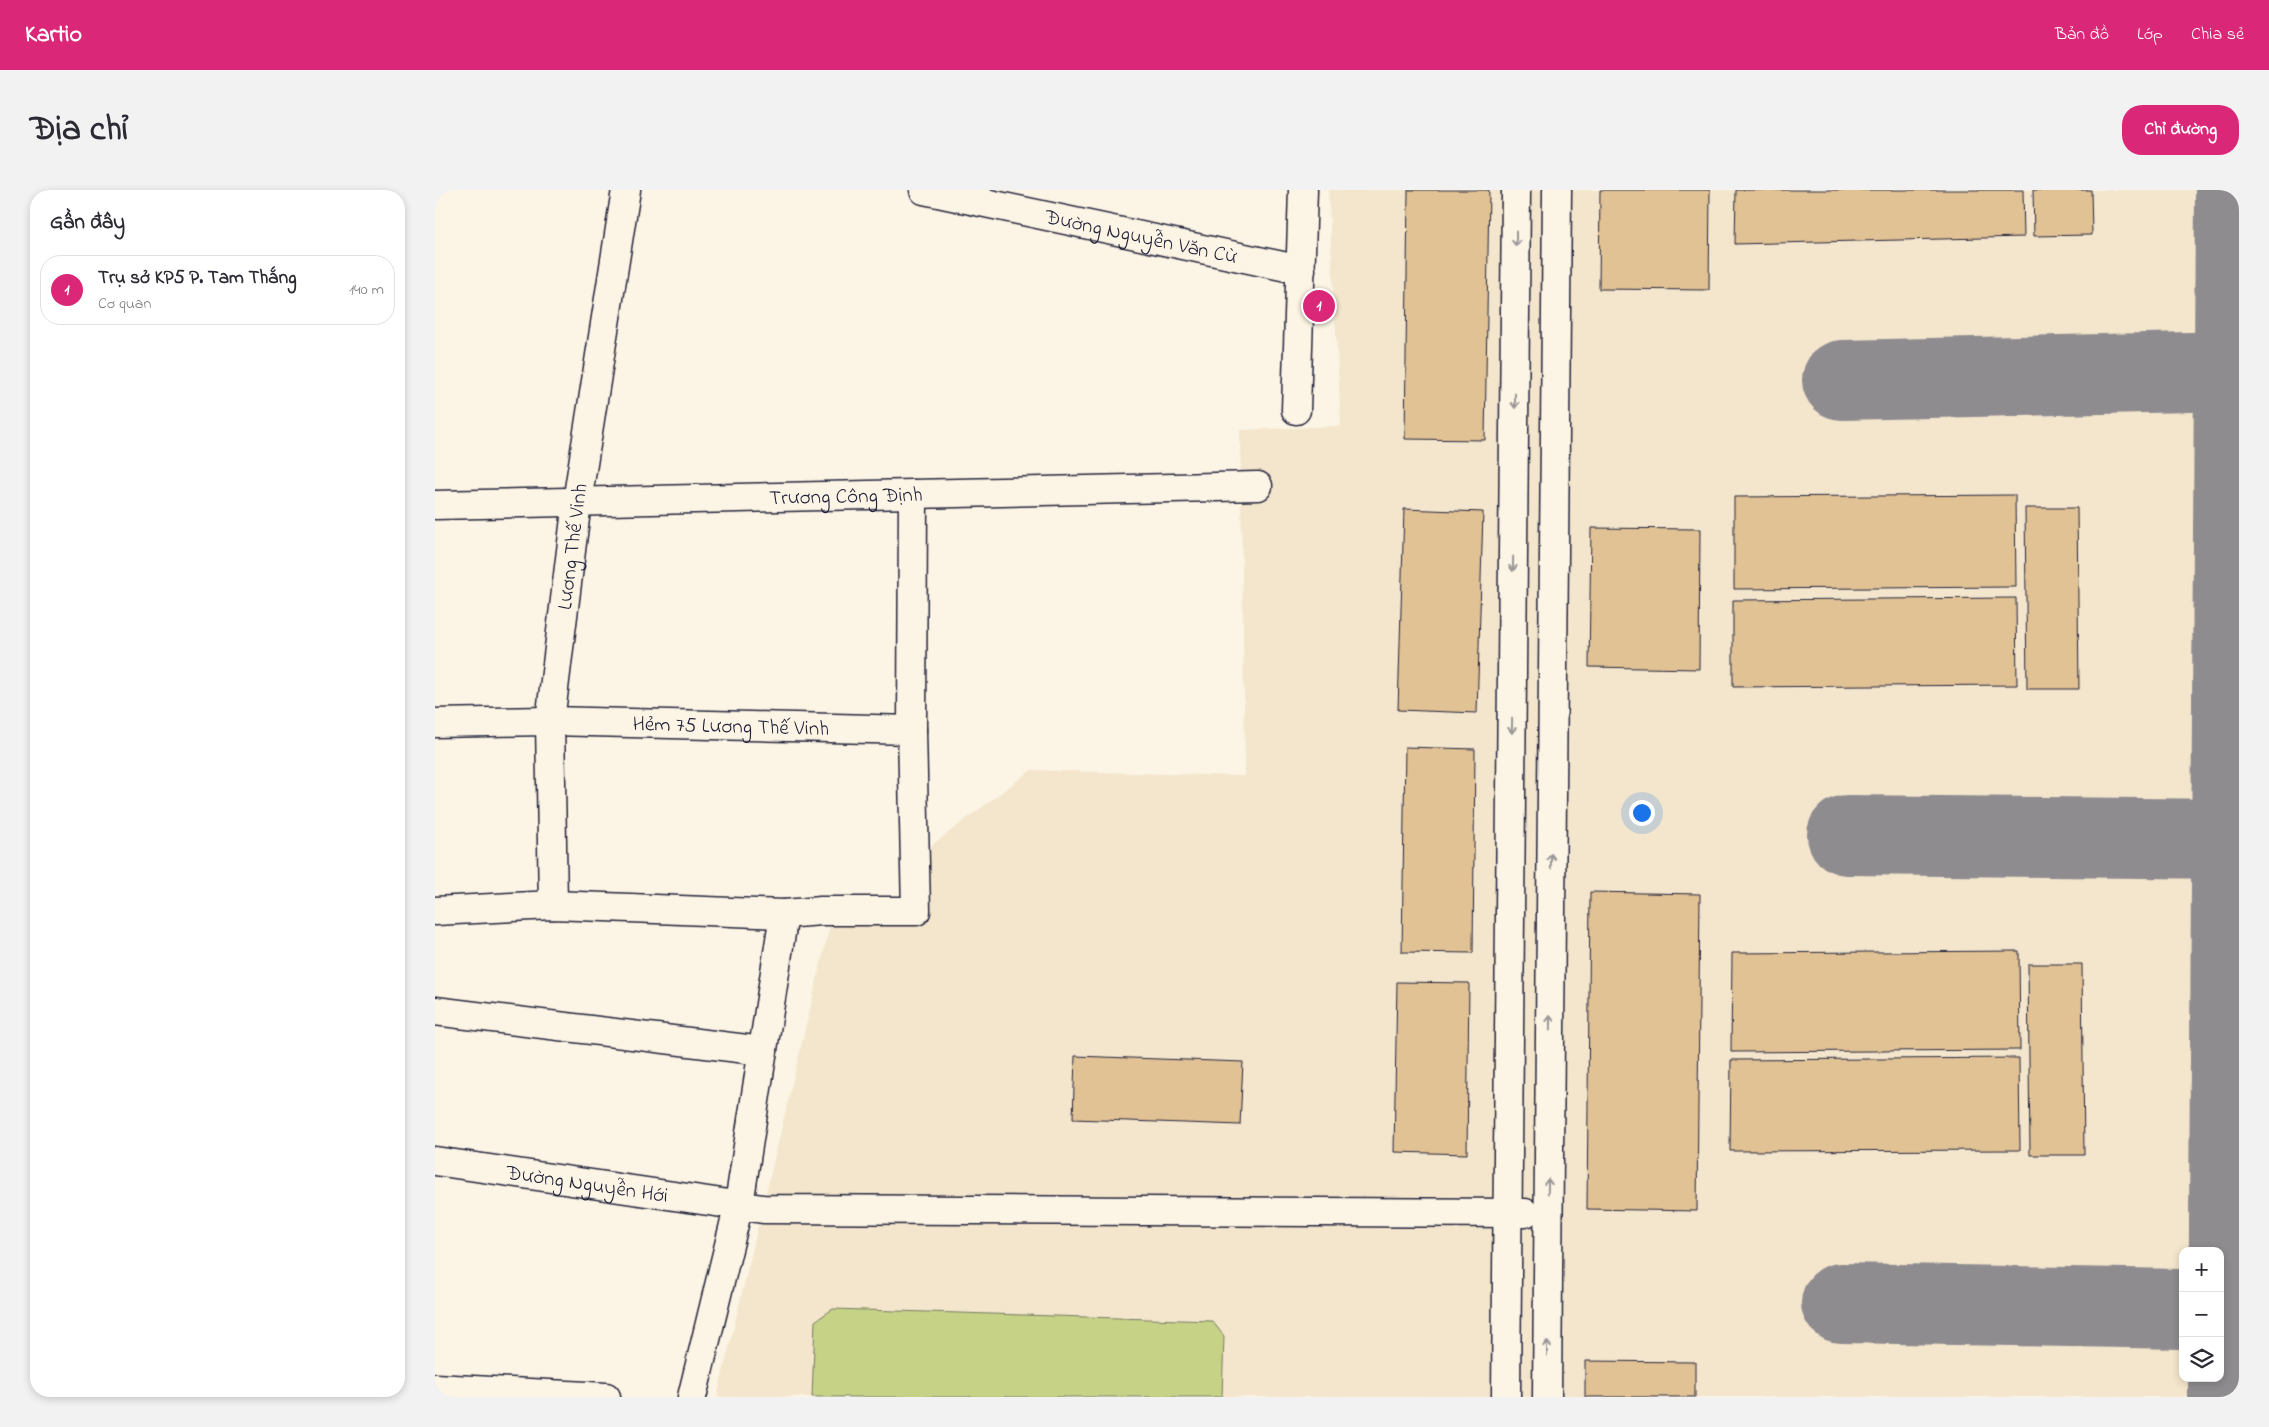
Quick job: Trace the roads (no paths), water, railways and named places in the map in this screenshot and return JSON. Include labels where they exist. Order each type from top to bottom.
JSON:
[{"type":"street","name":"Lương Thế Vinh","points":[[553,905],[550,721],[577,502],[626,190]]},
{"type":"street","name":"Đường Nguyễn Văn Cừ","points":[[924,190],[1301,270]]},
{"type":"street","points":[[1296,410],[1303,190]]},
{"type":"street","points":[[1506,1397],[1516,190]]},
{"type":"street","points":[[1547,1397],[1557,190]]},
{"type":"street","name":"Trương Công Định","points":[[435,505],[1258,486]]},
{"type":"street","points":[[435,911],[553,905],[784,914],[821,911],[916,911],[912,730],[913,494]]},
{"type":"street","name":"Hẻm 75 Lương Thế Vinh","points":[[435,723],[550,721],[912,730]]},
{"type":"street","points":[[692,1397],[751,1207],[763,1051],[784,914]]},
{"type":"street","points":[[435,1011],[763,1051]]},
{"type":"street","name":"Đường Nguyễn Hới","points":[[435,1161],[751,1207],[1548,1213]]},
{"type":"street","points":[[435,1388],[606,1397]]},
{"type":"place","name":"Trụ sở KP5 P. Tam Thắng","points":[[1319,306]]}]
